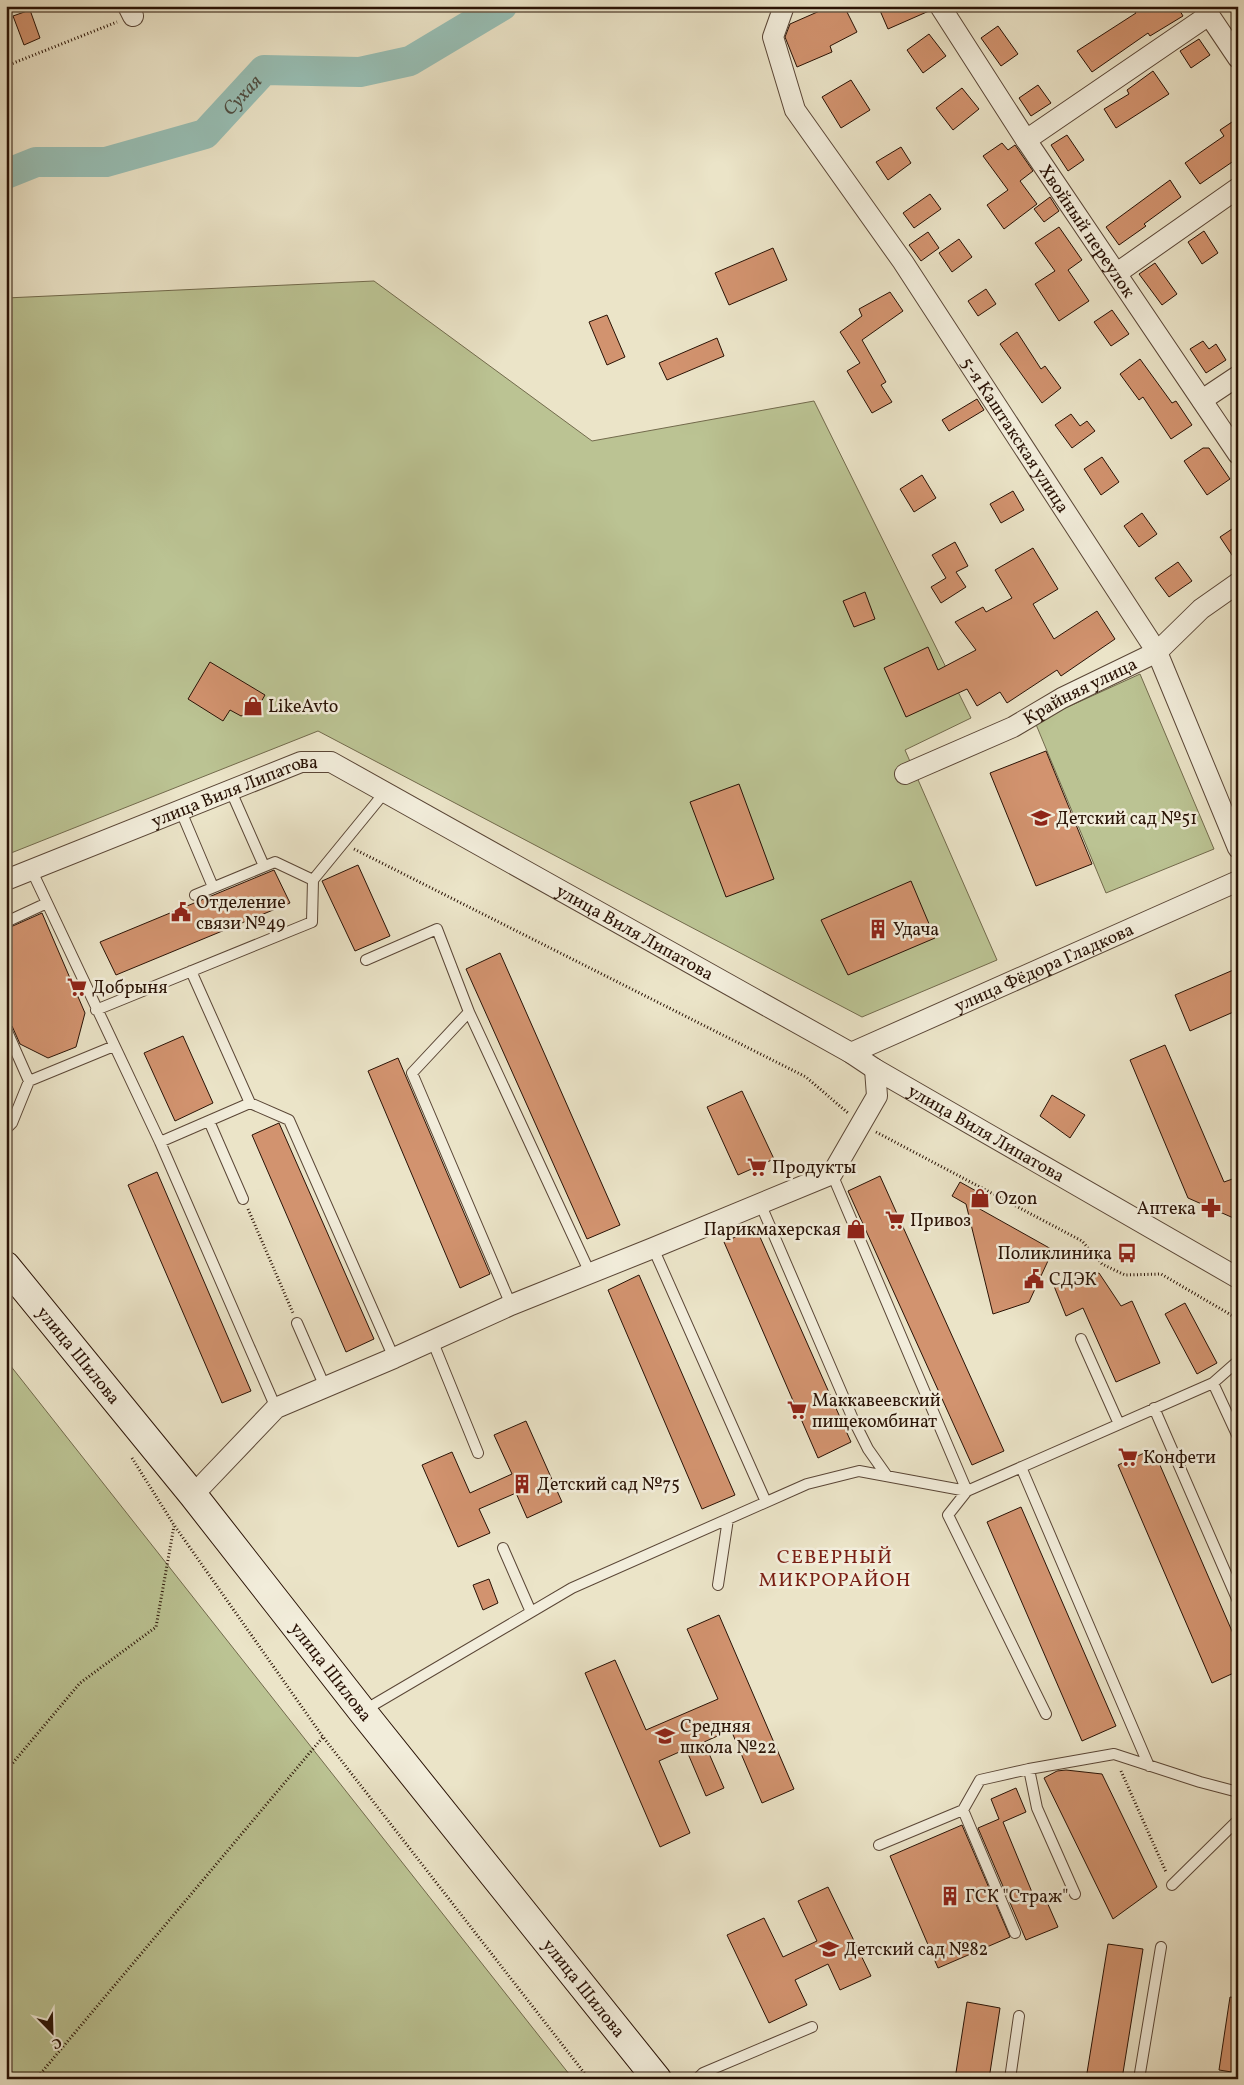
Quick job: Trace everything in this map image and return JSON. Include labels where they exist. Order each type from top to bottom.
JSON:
[{"type":"main road","name":"улица Шилова","points":[[6,1266],[193,1495],[362,1711],[656,2079]]},
{"type":"street","name":"5-я Каштакская улица","points":[[784,6],[774,37],[795,110],[902,262],[1157,652],[1238,848]]},
{"type":"street","name":"Хвойный переулок","points":[[940,6],[1026,140],[1238,454]]},
{"type":"street","points":[[1026,140],[1206,11],[1238,58]]},
{"type":"street","points":[[1117,273],[1238,188]]},
{"type":"street","points":[[1202,400],[1238,376]]},
{"type":"street","name":"Крайняя улица","points":[[905,774],[1014,727],[1062,698],[1157,652],[1201,609],[1238,583]]},
{"type":"street","name":"улица Виля Липатова","points":[[6,880],[301,762],[331,762],[851,1053],[875,1069],[1238,1278]]},
{"type":"street","name":"улица Фёдора Гладкова","points":[[851,1053],[1238,881]]},
{"type":"street","points":[[193,1495],[276,1408],[394,1358],[511,1305],[832,1174],[877,1096],[875,1069]]},
{"type":"lane","points":[[230,789],[264,866]]},
{"type":"lane","points":[[96,1010],[312,922],[313,880],[385,792]]},
{"type":"lane","points":[[180,809],[213,887]]},
{"type":"lane","points":[[195,894],[275,862],[313,880]]},
{"type":"lane","points":[[31,870],[160,1142],[276,1408]]},
{"type":"lane","points":[[6,922],[47,904]]},
{"type":"lane","points":[[366,960],[437,929],[469,1012],[590,1273]]},
{"type":"lane","points":[[191,971],[250,1103],[289,1120],[394,1358]]},
{"type":"lane","points":[[469,1012],[412,1073],[511,1305]]},
{"type":"lane","points":[[6,1030],[29,1081]]},
{"type":"lane","points":[[6,1129],[12,1123],[29,1081],[114,1046]]},
{"type":"lane","points":[[160,1142],[250,1103]]},
{"type":"lane","points":[[209,1121],[243,1199]]},
{"type":"lane","points":[[832,1174],[967,1491]]},
{"type":"lane","points":[[760,1203],[853,1419],[868,1449],[887,1476]]},
{"type":"lane","points":[[653,1248],[766,1502]]},
{"type":"lane","points":[[297,1323],[325,1387]]},
{"type":"lane","points":[[1081,1338],[1119,1424]]},
{"type":"lane","points":[[432,1340],[478,1453]]},
{"type":"lane","points":[[1046,1714],[948,1515],[967,1491],[1213,1382],[1238,1361]]},
{"type":"lane","points":[[1213,1382],[1238,1437]]},
{"type":"lane","points":[[1154,1408],[1238,1601]]},
{"type":"lane","points":[[1021,1467],[1149,1766]]},
{"type":"lane","points":[[362,1711],[572,1588],[807,1484],[859,1471],[967,1491]]},
{"type":"lane","points":[[718,1585],[728,1519]]},
{"type":"lane","points":[[503,1548],[531,1612]]},
{"type":"lane","points":[[879,1845],[963,1810],[980,1780],[1114,1754],[1238,1792]]},
{"type":"lane","points":[[1030,1769],[1037,1808],[1075,1894]]},
{"type":"lane","points":[[963,1810],[1016,1933]]},
{"type":"lane","points":[[1172,1885],[1238,1820]]},
{"type":"lane","points":[[1138,2079],[1161,1947]]},
{"type":"lane","points":[[1010,2079],[1019,2016]]},
{"type":"lane","points":[[697,2079],[703,2072],[812,2027]]},
{"type":"path","points":[[6,66],[130,11],[160,6]]},
{"type":"path","points":[[343,843],[806,1077],[860,1124],[1082,1241],[1102,1264],[1125,1274],[1161,1274],[1238,1318]]},
{"type":"path","points":[[243,1199],[297,1323]]},
{"type":"path","points":[[6,1305],[19,1318]]},
{"type":"path","points":[[131,1455],[174,1526],[323,1737],[589,2079]]},
{"type":"path","points":[[6,1771],[80,1683],[156,1628],[174,1526]]},
{"type":"path","points":[[36,2079],[323,1737]]},
{"type":"path","points":[[1114,1754],[1172,1885]]},
{"type":"green space","points":[[374,281],[592,441],[814,401],[971,718],[905,750],[997,960],[862,1017],[318,731],[6,855],[6,298]]},
{"type":"green space","points":[[1140,674],[1214,849],[1106,893],[1035,722]]},
{"type":"green space","points":[[6,1360],[573,2079],[6,2079]]},
{"type":"building","points":[[831,6],[844,6],[857,32],[830,46],[832,52],[797,67],[785,37],[790,24]]},
{"type":"building","points":[[878,6],[928,6],[929,11],[888,29]]},
{"type":"building","points":[[1131,6],[1177,6],[1183,16],[1150,36],[1148,33],[1092,72],[1077,51],[1136,13]]},
{"type":"building","points":[[30,10],[40,38],[24,45],[13,16]]},
{"type":"building","points":[[998,26],[1018,54],[1001,66],[981,38]]},
{"type":"building","points":[[929,34],[946,56],[923,73],[907,50]]},
{"type":"building","points":[[1199,39],[1210,55],[1191,68],[1180,51]]},
{"type":"building","points":[[1153,71],[1169,94],[1116,128],[1104,109],[1129,94],[1127,90]]},
{"type":"building","points":[[851,80],[870,110],[841,128],[822,97]]},
{"type":"building","points":[[1038,85],[1051,103],[1031,116],[1019,98]]},
{"type":"building","points":[[962,88],[979,109],[953,130],[936,108]]},
{"type":"building","points":[[1238,118],[1238,158],[1200,184],[1185,163],[1224,136],[1220,130]]},
{"type":"building","points":[[1067,135],[1084,160],[1068,171],[1051,145]]},
{"type":"building","points":[[1002,143],[1008,150],[1015,145],[1033,171],[1020,181],[1037,204],[1004,229],[987,205],[1008,190],[983,156]]},
{"type":"building","points":[[901,147],[911,163],[888,180],[876,162]]},
{"type":"building","points":[[1170,180],[1181,197],[1144,224],[1146,226],[1119,245],[1106,227]]},
{"type":"building","points":[[930,194],[941,209],[914,228],[903,213]]},
{"type":"building","points":[[1050,197],[1059,211],[1044,222],[1034,209]]},
{"type":"building","points":[[1059,227],[1082,260],[1068,270],[1089,301],[1059,321],[1035,284],[1055,271],[1035,243]]},
{"type":"building","points":[[1204,231],[1218,253],[1202,264],[1188,242]]},
{"type":"building","points":[[928,232],[939,248],[921,261],[909,245]]},
{"type":"building","points":[[959,239],[972,257],[952,272],[939,253]]},
{"type":"building","points":[[773,248],[787,280],[729,305],[715,273]]},
{"type":"building","points":[[1155,263],[1177,294],[1162,305],[1139,274]]},
{"type":"building","points":[[986,289],[996,304],[978,316],[968,301]]},
{"type":"building","points":[[890,292],[903,311],[862,340],[886,382],[881,385],[892,402],[872,413],[847,371],[860,363],[840,332],[862,316],[859,309]]},
{"type":"building","points":[[1112,310],[1129,334],[1111,346],[1094,322]]},
{"type":"building","points":[[607,315],[625,357],[607,365],[589,322]]},
{"type":"building","points":[[1017,332],[1041,369],[1045,366],[1061,388],[1042,403],[1000,344]]},
{"type":"building","points":[[717,338],[724,356],[667,380],[659,363]]},
{"type":"building","points":[[1203,341],[1209,349],[1216,344],[1226,360],[1206,373],[1190,349]]},
{"type":"building","points":[[1140,359],[1172,403],[1176,401],[1192,425],[1171,439],[1143,397],[1139,400],[1120,374]]},
{"type":"building","points":[[977,399],[984,410],[949,431],[942,420]]},
{"type":"building","points":[[1071,414],[1080,426],[1087,421],[1095,431],[1072,448],[1055,425]]},
{"type":"building","points":[[1203,448],[1209,448],[1230,479],[1207,495],[1184,461]]},
{"type":"building","points":[[1102,457],[1119,482],[1101,495],[1084,469]]},
{"type":"building","points":[[922,475],[936,498],[914,512],[900,489]]},
{"type":"building","points":[[1013,491],[1024,510],[1001,523],[990,504]]},
{"type":"building","points":[[1142,513],[1157,534],[1139,547],[1124,526]]},
{"type":"building","points":[[1238,525],[1238,564],[1220,537]]},
{"type":"building","points":[[955,542],[968,566],[956,572],[966,587],[941,603],[931,587],[946,578],[932,555]]},
{"type":"building","points":[[1033,548],[1058,589],[1033,604],[1054,639],[1097,611],[1115,639],[1061,676],[1057,670],[1007,703],[1000,692],[977,706],[967,689],[906,717],[884,668],[928,647],[938,670],[976,650],[955,622],[983,607],[986,612],[1012,598],[995,570]]},
{"type":"building","points":[[1178,562],[1192,581],[1169,597],[1155,578]]},
{"type":"building","points":[[865,592],[875,619],[854,627],[843,601]]},
{"type":"building","points":[[210,662],[265,695],[257,709],[241,716],[230,710],[223,721],[188,699]]},
{"type":"building","name":"Детский сад №51","points":[[1046,751],[1092,864],[1036,886],[990,773]]},
{"type":"building","points":[[739,784],[774,879],[726,897],[690,802]]},
{"type":"building","points":[[358,865],[390,936],[355,951],[322,881]]},
{"type":"building","points":[[274,870],[290,903],[116,975],[100,942]]},
{"type":"building","name":"Удача","points":[[911,881],[935,938],[848,975],[821,920]]},
{"type":"building","points":[[42,913],[85,1013],[76,1047],[48,1058],[20,1044],[12,1026],[6,1022],[6,929]]},
{"type":"building","points":[[500,953],[620,1225],[587,1239],[466,969]]},
{"type":"building","points":[[1238,968],[1238,1010],[1190,1031],[1175,995]]},
{"type":"building","points":[[183,1036],[213,1103],[175,1121],[144,1053]]},
{"type":"building","points":[[1165,1045],[1224,1182],[1238,1177],[1238,1220],[1188,1198],[1130,1060]]},
{"type":"building","points":[[398,1058],[490,1274],[460,1288],[368,1071]]},
{"type":"building","points":[[742,1091],[774,1159],[738,1175],[707,1107]]},
{"type":"building","points":[[1052,1095],[1085,1115],[1070,1138],[1040,1116]]},
{"type":"building","points":[[279,1123],[374,1339],[346,1352],[252,1135]]},
{"type":"building","points":[[157,1172],[251,1391],[222,1403],[128,1185]]},
{"type":"building","points":[[880,1176],[1004,1451],[972,1465],[848,1191]]},
{"type":"building","points":[[960,1182],[985,1196],[978,1208],[1053,1250],[1029,1302],[993,1314],[966,1204],[952,1196]]},
{"type":"building","points":[[756,1228],[851,1442],[818,1458],[724,1242]]},
{"type":"building","points":[[1099,1273],[1121,1306],[1132,1301],[1160,1363],[1116,1382],[1083,1308],[1066,1316],[1054,1286]]},
{"type":"building","points":[[639,1275],[735,1495],[702,1509],[608,1290]]},
{"type":"building","points":[[1185,1303],[1217,1363],[1197,1374],[1165,1314]]},
{"type":"building","name":"Детский сад №75","points":[[526,1421],[562,1502],[527,1518],[516,1493],[479,1509],[490,1533],[458,1547],[422,1465],[452,1452],[470,1493],[512,1474],[494,1435]]},
{"type":"building","points":[[1153,1449],[1238,1645],[1238,1671],[1212,1683],[1118,1465]]},
{"type":"building","points":[[1021,1507],[1116,1726],[1082,1741],[987,1522]]},
{"type":"building","points":[[489,1579],[498,1603],[483,1610],[473,1585]]},
{"type":"building","name":"Средняя школа №22","points":[[719,1615],[794,1789],[762,1803],[731,1730],[704,1742],[724,1788],[706,1796],[686,1749],[659,1761],[690,1833],[660,1847],[585,1673],[615,1660],[646,1730],[718,1699],[687,1629]]},
{"type":"building","points":[[1066,1770],[1102,1774],[1157,1887],[1113,1919],[1044,1778],[1057,1771]]},
{"type":"building","points":[[1016,1788],[1026,1812],[1003,1822],[1034,1897],[1043,1893],[1058,1927],[1026,1940],[978,1828],[999,1819],[991,1799]]},
{"type":"building","name":"ГСК \"Страж\"","points":[[962,1825],[1010,1937],[938,1968],[890,1856]]},
{"type":"building","name":"Детский сад №82","points":[[828,1887],[871,1976],[840,1990],[828,1964],[795,1980],[807,2005],[769,2023],[727,1935],[764,1918],[783,1957],[817,1941],[798,1901]]},
{"type":"building","points":[[1108,1944],[1143,1949],[1122,2079],[1086,2079]]},
{"type":"building","points":[[1230,1997],[1238,1998],[1238,2073],[1219,2070]]},
{"type":"building","points":[[967,2002],[1000,2008],[989,2079],[955,2079]]},
{"type":"waterway","name":"Сухая","points":[[6,174],[36,162],[106,162],[205,134],[264,70],[360,72],[410,61],[502,6]]},
{"type":"place","name":"LikeAvto","points":[[253,706]]},
{"type":"place","name":"Детский сад №51","points":[[1041,818]]},
{"type":"place","name":"Отделение связи №49","points":[[181,912]]},
{"type":"place","name":"Удача","points":[[878,929]]},
{"type":"place","name":"Добрыня","points":[[77,987]]},
{"type":"place","name":"Продукты","points":[[757,1167]]},
{"type":"place","name":"Ozon","points":[[980,1198]]},
{"type":"place","name":"Аптека","points":[[1211,1208]]},
{"type":"place","name":"Привоз","points":[[895,1220]]},
{"type":"place","name":"Парикмахерская","points":[[856,1229]]},
{"type":"place","name":"Поликлиника","points":[[1127,1253]]},
{"type":"place","name":"СДЭК","points":[[1034,1279]]},
{"type":"place","name":"Маккавеевский пищекомбинат","points":[[797,1410]]},
{"type":"place","name":"Конфети","points":[[1128,1457]]},
{"type":"place","name":"Детский сад №75","points":[[522,1484]]},
{"type":"place","name":"Средняя школа №22","points":[[665,1736]]},
{"type":"place","name":"ГСК \"Страж\"","points":[[950,1896]]},
{"type":"place","name":"Детский сад №82","points":[[829,1949]]},
{"type":"district","name":"СЕВЕРНЫЙ МИКРОРАЙОН","points":[[835,1568]]}]
